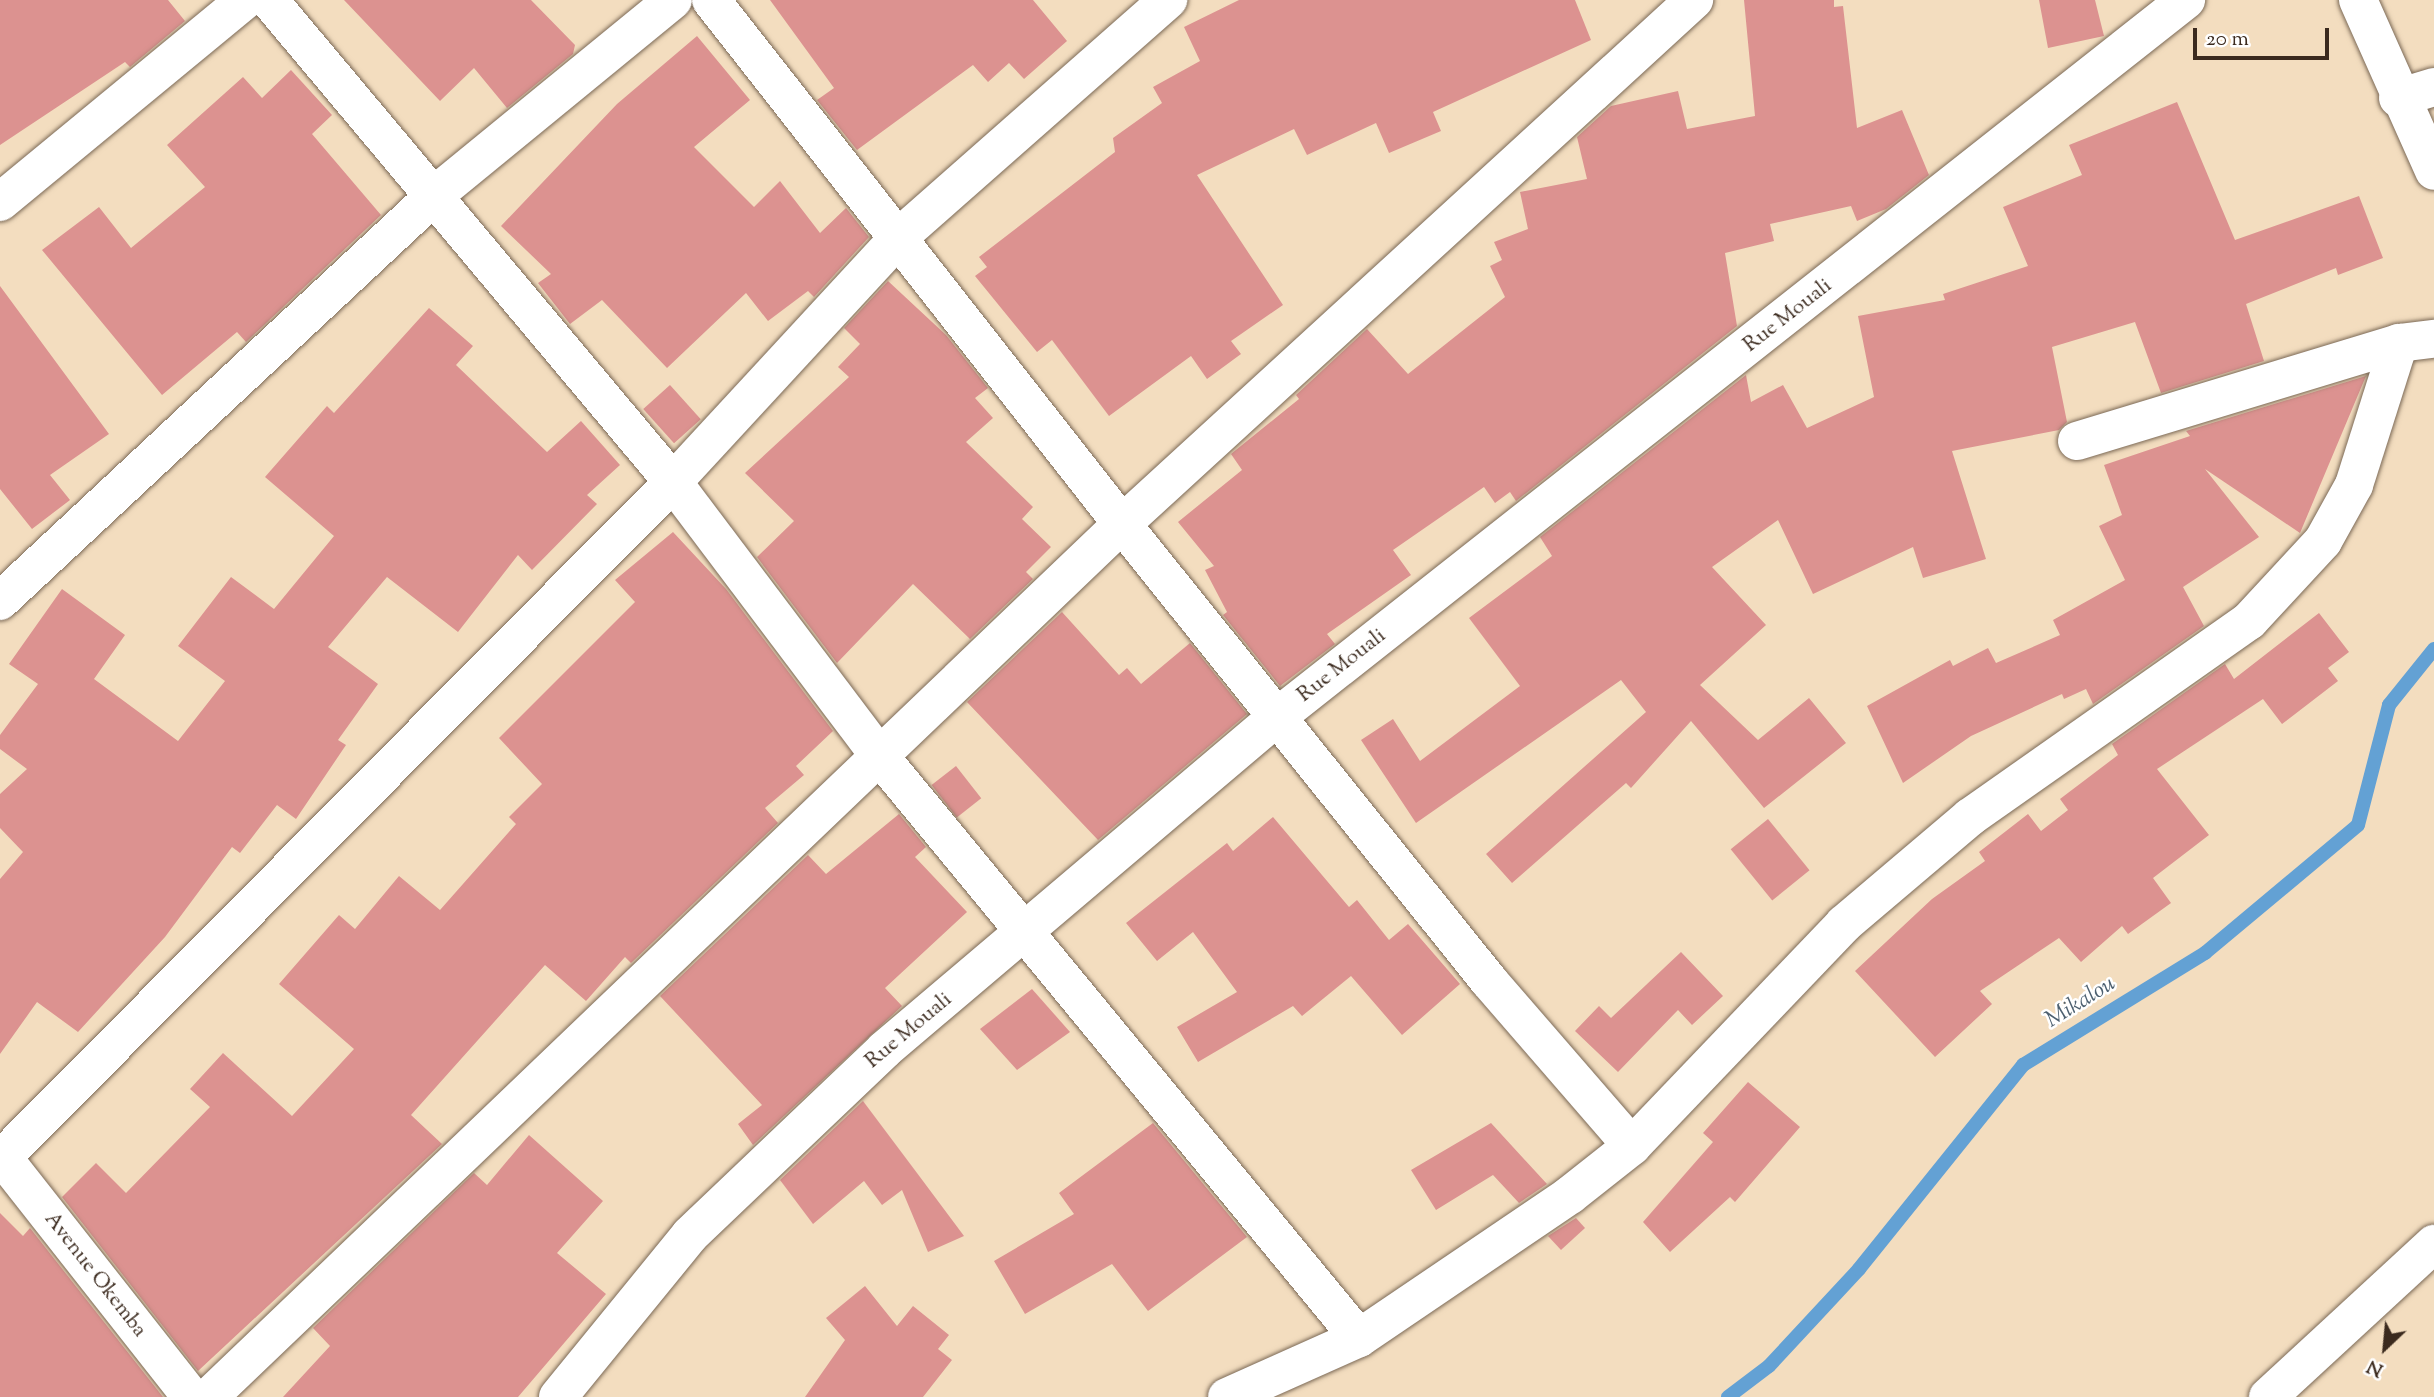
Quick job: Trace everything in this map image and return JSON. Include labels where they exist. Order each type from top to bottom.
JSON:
[{"type":"main road","points":[[0,202],[245,0]]},
{"type":"main road","points":[[269,0],[436,194],[673,482],[882,759],[1029,932],[1359,1338]]},
{"type":"main road","points":[[0,601],[436,194],[673,0]]},
{"type":"main road","points":[[711,0],[1122,524],[1489,981],[1632,1146]]},
{"type":"main road","points":[[1,1157],[673,482],[899,237],[1168,0]]},
{"type":"main road","points":[[209,1397],[882,759],[1122,524],[1694,0]]},
{"type":"main road","name":"Rue Mouali","points":[[558,1397],[641,1291],[739,1187],[884,1050],[1029,932],[1277,717],[2186,0]]},
{"type":"main road","points":[[2358,0],[2398,98],[2434,171]]},
{"type":"main road","points":[[2398,98],[2434,87]]},
{"type":"main road","points":[[2077,441],[2417,341]]},
{"type":"main road","points":[[1227,1397],[1359,1338],[1632,1146],[1835,934],[1904,873],[1970,817],[2249,621],[2292,580],[2354,485],[2417,341]]},
{"type":"main road","name":"Avenue Okemba","points":[[1,1157],[191,1397]]},
{"type":"main road","points":[[2268,1397],[2434,1244]]},
{"type":"building","points":[[0,0],[168,0],[185,21],[130,67],[125,62],[0,145]]},
{"type":"building","points":[[344,0],[531,0],[575,45],[573,54],[507,108],[474,68],[440,101]]},
{"type":"building","points":[[770,0],[1033,0],[1067,41],[1024,79],[1009,63],[988,82],[973,65],[857,150],[817,100],[834,88]]},
{"type":"building","points":[[1239,0],[1575,0],[1591,40],[1433,112],[1441,131],[1389,153],[1376,123],[1307,155],[1294,129],[1197,175],[1283,305],[1231,341],[1241,354],[1207,379],[1191,356],[1109,416],[1052,340],[1037,352],[975,276],[987,267],[979,257],[1115,152],[1113,138],[1162,103],[1153,87],[1200,61],[1184,27]]},
{"type":"building","points":[[1744,0],[1834,0],[1834,7],[1843,6],[1857,128],[1902,110],[1929,175],[1886,209],[1857,221],[1851,206],[1770,224],[1774,241],[1725,253],[1737,326],[1516,501],[1510,492],[1495,503],[1484,487],[1393,550],[1411,575],[1327,634],[1335,644],[1280,686],[1223,615],[1227,612],[1205,570],[1214,566],[1178,522],[1242,470],[1231,454],[1299,399],[1296,395],[1367,329],[1408,374],[1505,297],[1490,266],[1502,260],[1494,242],[1528,229],[1520,192],[1587,179],[1577,137],[1611,106],[1678,91],[1687,129],[1755,116]]},
{"type":"building","points":[[2039,0],[2095,0],[2104,36],[2048,48]]},
{"type":"building","points":[[697,36],[750,100],[694,147],[754,207],[780,181],[820,233],[846,208],[869,237],[814,297],[808,291],[768,321],[746,293],[667,368],[602,300],[570,324],[538,283],[551,274],[501,226],[617,104]]},
{"type":"building","points":[[291,70],[332,115],[312,134],[381,215],[246,342],[237,332],[162,395],[42,250],[99,207],[131,248],[205,187],[167,145],[243,77],[262,98]]},
{"type":"building","points":[[2177,102],[2235,240],[2359,196],[2383,258],[2338,275],[2336,268],[2246,304],[2264,361],[2161,393],[2135,322],[2052,347],[2067,422],[2059,430],[1952,451],[1986,559],[1923,578],[1913,547],[1813,594],[1778,520],[1712,567],[1766,625],[1700,685],[1758,740],[1809,698],[1846,743],[1764,808],[1691,721],[1631,788],[1626,783],[1512,883],[1486,854],[1646,712],[1621,680],[1416,823],[1361,740],[1393,719],[1420,761],[1520,686],[1469,618],[1552,556],[1540,537],[1746,375],[1751,402],[1783,385],[1807,428],[1874,397],[1858,316],[1945,300],[1943,294],[2028,266],[2003,207],[2082,175],[2069,145]]},
{"type":"building","points":[[888,281],[946,335],[988,388],[975,398],[993,418],[966,442],[1033,507],[1022,519],[1051,547],[1026,572],[1033,579],[970,639],[913,584],[837,663],[757,557],[794,521],[745,473],[849,377],[838,367],[860,344],[844,328]]},
{"type":"building","points":[[0,286],[109,434],[50,475],[70,500],[32,529],[0,489]]},
{"type":"building","points":[[429,308],[473,346],[456,365],[547,452],[581,421],[620,465],[587,495],[597,504],[532,570],[518,555],[458,632],[387,577],[328,647],[378,684],[338,740],[346,745],[296,819],[277,805],[240,853],[232,847],[165,937],[78,1032],[37,1002],[0,1054],[0,879],[23,852],[0,828],[0,794],[27,769],[0,749],[0,735],[38,684],[9,664],[62,589],[125,635],[94,679],[178,741],[225,681],[178,646],[231,577],[274,609],[334,536],[265,477],[327,406],[334,413]]},
{"type":"building","points":[[2366,376],[2300,533],[2205,469],[2259,537],[2183,587],[2204,626],[2093,704],[2086,689],[2064,699],[2062,694],[1971,736],[1903,783],[1867,706],[1950,660],[1953,666],[1988,648],[1996,663],[2060,635],[2053,620],[2125,580],[2099,526],[2122,515],[2104,465],[2190,436],[2186,431]]},
{"type":"building","points":[[670,385],[701,419],[674,443],[643,409]]},
{"type":"building","points":[[673,532],[726,589],[833,731],[796,766],[804,775],[765,808],[778,823],[631,963],[625,957],[586,1001],[545,965],[411,1115],[442,1144],[198,1371],[62,1197],[96,1163],[126,1193],[210,1107],[190,1089],[223,1053],[292,1116],[354,1049],[279,984],[339,915],[355,929],[399,876],[440,910],[516,824],[509,817],[542,784],[499,738],[635,602],[615,580]]},
{"type":"building","points":[[1062,612],[1119,675],[1127,668],[1141,684],[1190,643],[1247,714],[1098,840],[967,702]]},
{"type":"building","points":[[2319,613],[2349,652],[2328,668],[2338,681],[2282,724],[2263,699],[2157,769],[2209,835],[2153,878],[2171,903],[2128,934],[2122,926],[2081,962],[2059,938],[1980,991],[1992,1004],[1935,1057],[1855,971],[1932,899],[1985,861],[1979,852],[2028,814],[2041,831],[2068,810],[2060,799],[2118,755],[2112,744],[2225,664],[2234,679]]},
{"type":"building","points":[[956,766],[981,798],[957,817],[932,785]]},
{"type":"building","points":[[899,814],[926,847],[915,857],[967,912],[885,988],[902,1006],[753,1145],[738,1124],[762,1105],[660,996],[808,855],[826,874]]},
{"type":"building","points":[[1273,817],[1349,907],[1357,900],[1389,940],[1408,924],[1460,984],[1402,1035],[1351,976],[1302,1016],[1293,1006],[1198,1062],[1177,1027],[1237,992],[1193,932],[1157,961],[1126,923],[1227,843],[1233,851]]},
{"type":"building","points":[[1768,819],[1810,870],[1772,900],[1731,849]]},
{"type":"building","points":[[1681,952],[1723,996],[1692,1025],[1678,1010],[1618,1072],[1575,1031],[1599,1006],[1611,1018]]},
{"type":"building","points":[[1032,989],[1070,1032],[1017,1070],[980,1029]]},
{"type":"building","points":[[1748,1082],[1800,1127],[1735,1202],[1730,1197],[1670,1252],[1643,1222],[1713,1142],[1703,1133]]},
{"type":"building","points":[[863,1101],[964,1236],[928,1252],[902,1190],[882,1205],[864,1181],[813,1224],[780,1180]]},
{"type":"building","points":[[1153,1123],[1247,1237],[1148,1311],[1112,1264],[1025,1314],[994,1261],[1074,1214],[1059,1193]]},
{"type":"building","points":[[1491,1123],[1547,1184],[1519,1203],[1493,1175],[1436,1210],[1411,1170]]},
{"type":"building","points":[[529,1135],[603,1201],[557,1253],[606,1294],[518,1397],[283,1397],[330,1346],[313,1328],[474,1173],[487,1185]]},
{"type":"building","points":[[0,1213],[23,1236],[30,1228],[163,1397],[0,1397]]},
{"type":"building","points":[[1576,1218],[1585,1228],[1561,1250],[1548,1236]]},
{"type":"building","points":[[865,1286],[897,1326],[913,1306],[949,1335],[938,1349],[952,1360],[923,1397],[805,1397],[845,1340],[826,1318]]},
{"type":"waterway","name":"Mikalou","points":[[1728,1397],[1769,1366],[1859,1269],[2023,1065],[2205,953],[2358,825],[2389,705],[2434,649]]}]
